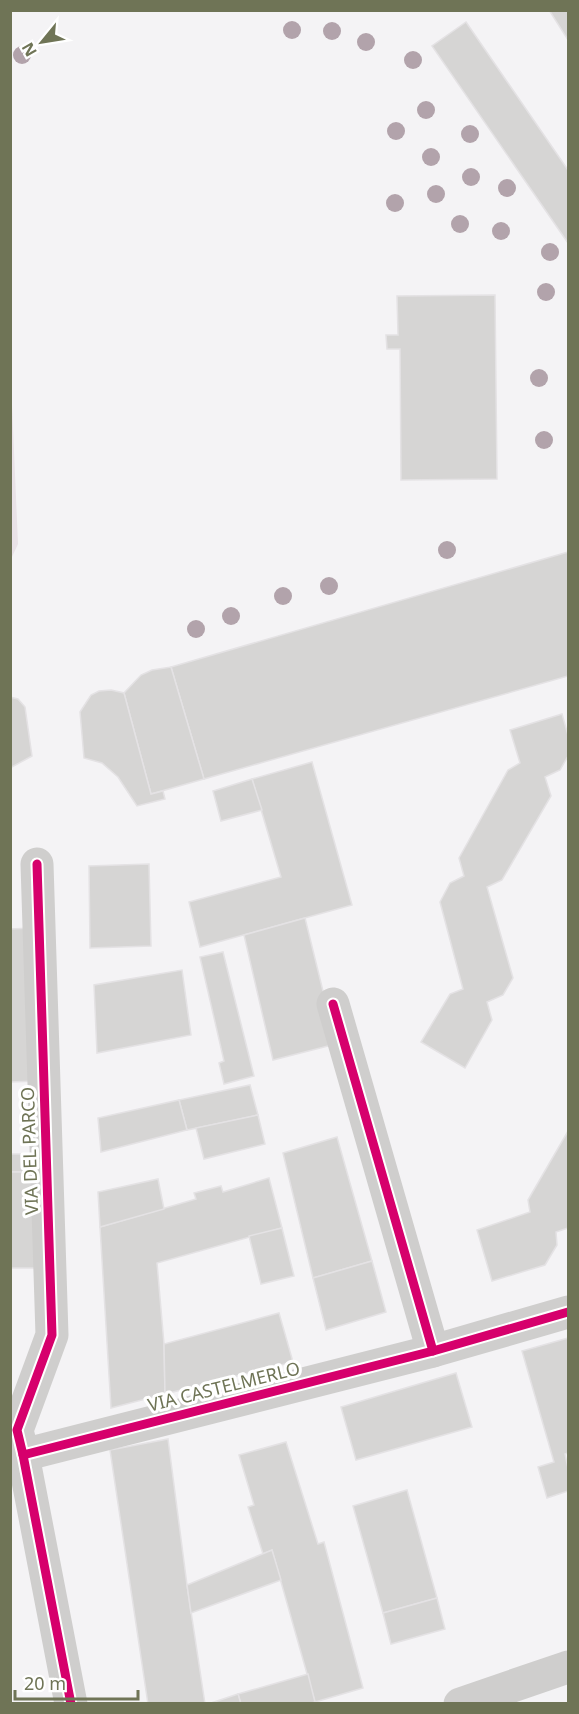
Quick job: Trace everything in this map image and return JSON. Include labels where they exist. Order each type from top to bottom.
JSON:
[{"type":"street","name":"VIA DEL PARCO","points":[[17,1433],[52,1335],[37,864]]},
{"type":"street","points":[[333,1004],[433,1351]]},
{"type":"street","name":"VIA CASTELMERLO","points":[[17,1433],[433,1351],[568,1312]]},
{"type":"street","points":[[17,1433],[71,1704]]},
{"type":"street","points":[[459,1704],[568,1667]]},
{"type":"shaded area","points":[[10,358],[18,544],[11,559],[10,559]]},
{"type":"building","points":[[549,10],[568,10],[568,40]]},
{"type":"building","points":[[466,22],[568,170],[568,243],[432,46]]},
{"type":"building","points":[[495,295],[497,479],[401,480],[400,349],[387,349],[386,335],[398,335],[397,296]]},
{"type":"building","points":[[568,552],[568,676],[204,779],[171,667]]},
{"type":"building","points":[[171,667],[204,779],[151,794],[124,693],[141,675],[152,670]]},
{"type":"building","points":[[111,690],[124,693],[151,794],[163,791],[165,799],[137,806],[118,777],[102,763],[84,758],[80,712],[91,695],[99,691]]},
{"type":"building","points":[[10,697],[18,699],[25,707],[32,756],[10,768]]},
{"type":"building","points":[[562,714],[568,735],[568,756],[560,770],[545,777],[551,796],[502,880],[487,887],[513,978],[503,995],[487,1002],[492,1020],[465,1068],[421,1042],[450,994],[463,989],[440,902],[450,883],[464,876],[459,858],[508,770],[520,763],[510,730]]},
{"type":"building","points":[[312,762],[352,905],[200,947],[189,902],[281,877],[252,779]]},
{"type":"building","points":[[252,779],[262,810],[221,821],[213,791]]},
{"type":"building","points":[[149,864],[151,946],[90,948],[89,866]]},
{"type":"building","points":[[305,918],[336,1044],[273,1060],[244,935]]},
{"type":"building","points":[[33,928],[38,1081],[10,1082],[10,929]]},
{"type":"building","points":[[223,952],[254,1076],[224,1084],[219,1063],[224,1061],[200,957]]},
{"type":"building","points":[[182,970],[191,1035],[97,1053],[94,985]]},
{"type":"building","points":[[250,1085],[258,1115],[187,1130],[179,1100]]},
{"type":"building","points":[[179,1100],[187,1130],[101,1152],[98,1118]]},
{"type":"building","points":[[258,1115],[265,1144],[204,1159],[196,1128]]},
{"type":"building","points":[[568,1131],[568,1228],[556,1232],[557,1245],[545,1265],[492,1281],[477,1230],[530,1212],[528,1200]]},
{"type":"building","points":[[337,1137],[372,1261],[313,1278],[283,1153]]},
{"type":"building","points":[[10,1154],[37,1154],[38,1172],[10,1172]]},
{"type":"building","points":[[10,1172],[38,1172],[40,1268],[10,1268]]},
{"type":"building","points":[[269,1178],[282,1228],[157,1263],[164,1344],[165,1394],[111,1408],[100,1227],[196,1199],[194,1193],[221,1186],[223,1192]]},
{"type":"building","points":[[158,1179],[164,1209],[100,1227],[98,1192]]},
{"type":"building","points":[[282,1228],[294,1276],[261,1284],[249,1236]]},
{"type":"building","points":[[372,1261],[386,1312],[326,1330],[313,1278]]},
{"type":"building","points":[[279,1313],[293,1362],[165,1394],[164,1344]]},
{"type":"building","points":[[568,1338],[568,1453],[565,1454],[568,1468],[568,1491],[547,1498],[538,1467],[554,1462],[522,1351]]},
{"type":"building","points":[[456,1373],[472,1427],[356,1460],[341,1407]]},
{"type":"building","points":[[168,1439],[205,1704],[148,1704],[110,1450]]},
{"type":"building","points":[[286,1442],[318,1544],[324,1542],[363,1688],[315,1702],[272,1550],[263,1554],[248,1507],[254,1505],[239,1455]]},
{"type":"building","points":[[407,1490],[437,1598],[383,1613],[353,1506]]},
{"type":"building","points":[[272,1550],[281,1580],[191,1613],[187,1585]]},
{"type":"building","points":[[437,1598],[445,1629],[391,1644],[383,1613]]},
{"type":"building","points":[[308,1674],[315,1702],[308,1704],[241,1704],[238,1694]]},
{"type":"building","points":[[238,1694],[241,1704],[208,1704]]},
{"type":"cycle path","points":[[37,864],[52,1335],[17,1430],[71,1704]]},
{"type":"cycle path","points":[[333,1004],[433,1351]]},
{"type":"cycle path","points":[[23,1455],[433,1351],[568,1312]]}]
